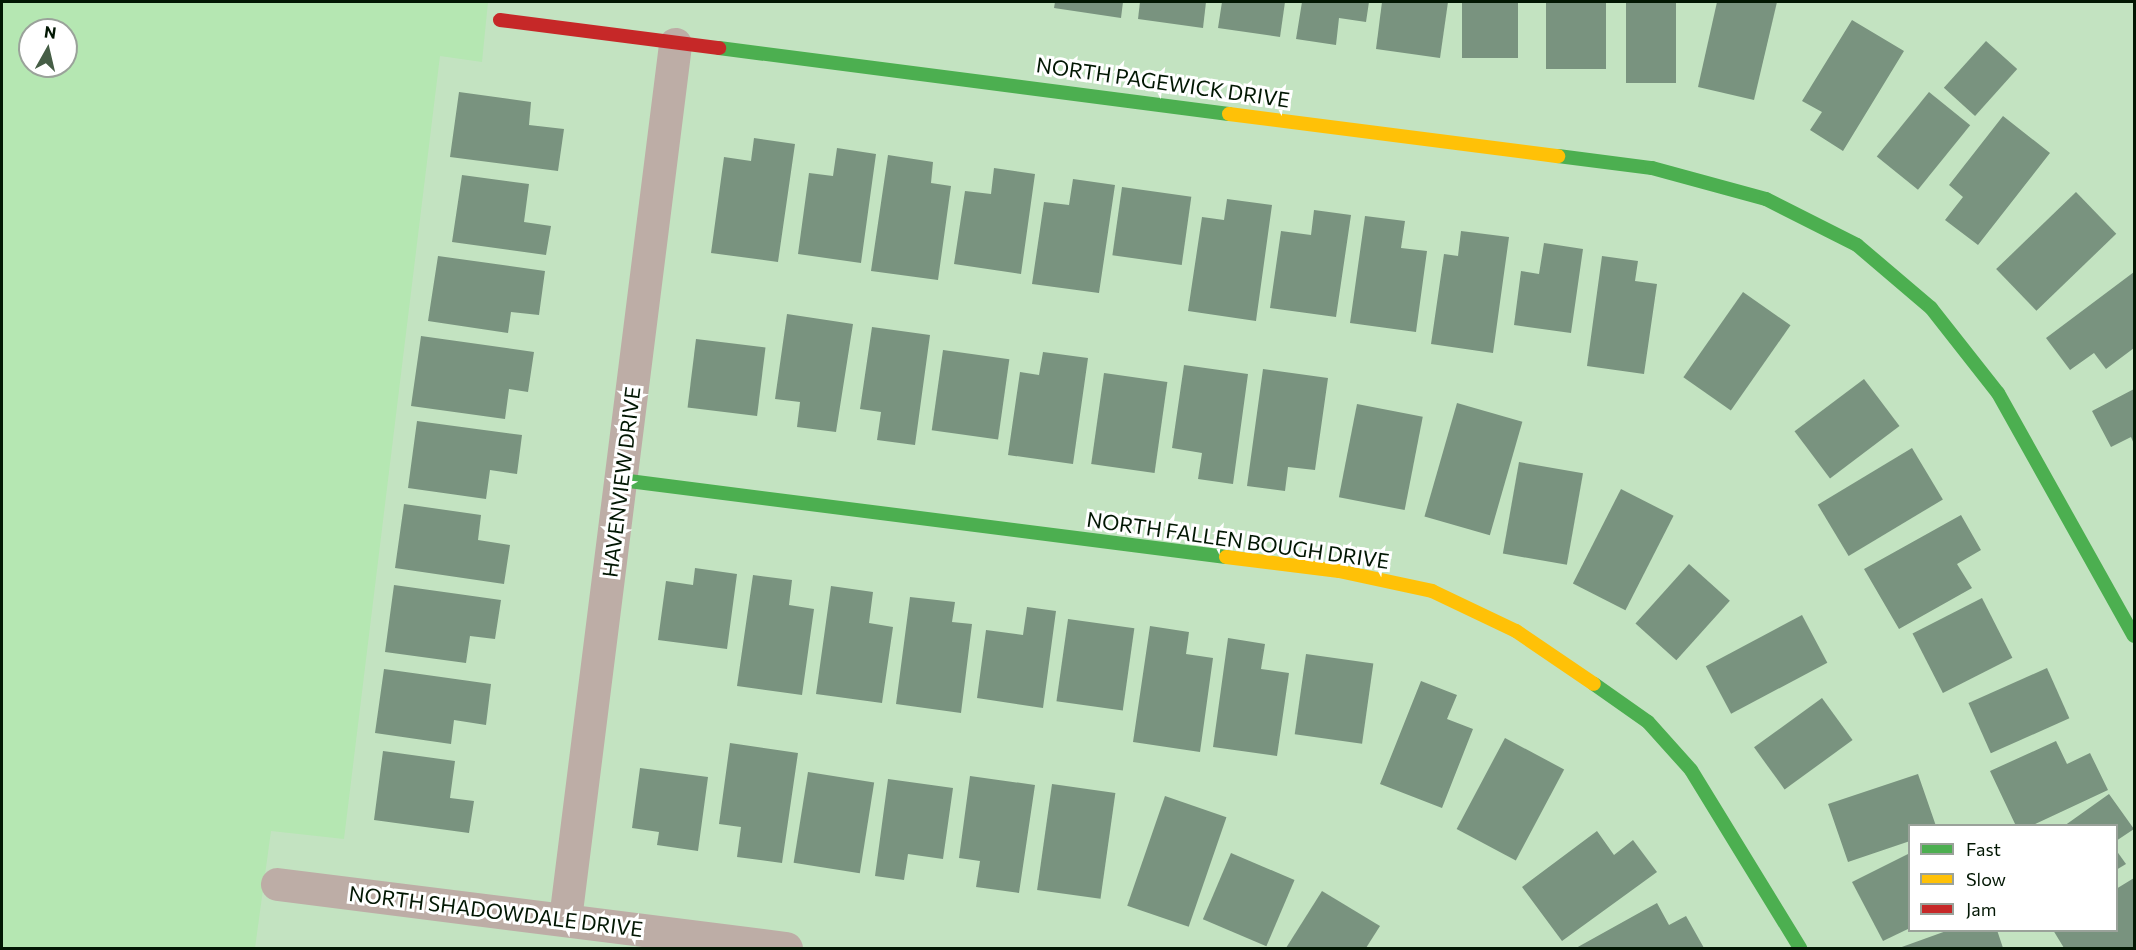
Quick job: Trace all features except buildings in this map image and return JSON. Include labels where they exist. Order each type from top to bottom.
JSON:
[{"type":"street","name":"NORTH PAGEWICK DRIVE","points":[[500,20],[675,44],[1054,88],[1652,168],[1766,200],[1857,245],[1931,308],[1998,393],[2134,636]]},
{"type":"street","name":"HAVENVIEW DRIVE","points":[[566,919],[675,44]]},
{"type":"street","name":"NORTH FALLEN BOUGH DRIVE","points":[[621,480],[1340,571],[1432,591],[1516,631],[1648,722],[1691,770],[1800,948]]},
{"type":"street","name":"NORTH SHADOWDALE DRIVE","points":[[277,884],[786,948]]},
{"type":"shaded area","points":[[2,2],[488,2],[482,62],[440,56],[344,839],[271,831],[255,948],[2,948]]},
{"type":"traffic: fast","points":[[719,48],[1229,114]]},
{"type":"traffic: fast","points":[[1558,156],[1652,168],[1766,199],[1857,245],[1931,308],[1998,393],[2134,636]]},
{"type":"traffic: fast","points":[[621,480],[1226,557]]},
{"type":"traffic: fast","points":[[1594,684],[1648,722],[1691,770],[1800,948]]},
{"type":"traffic: slow","points":[[1229,114],[1558,156]]},
{"type":"traffic: slow","points":[[1226,557],[1339,571],[1432,591],[1516,631],[1594,684]]},
{"type":"traffic: jam","points":[[500,20],[719,48]]}]
